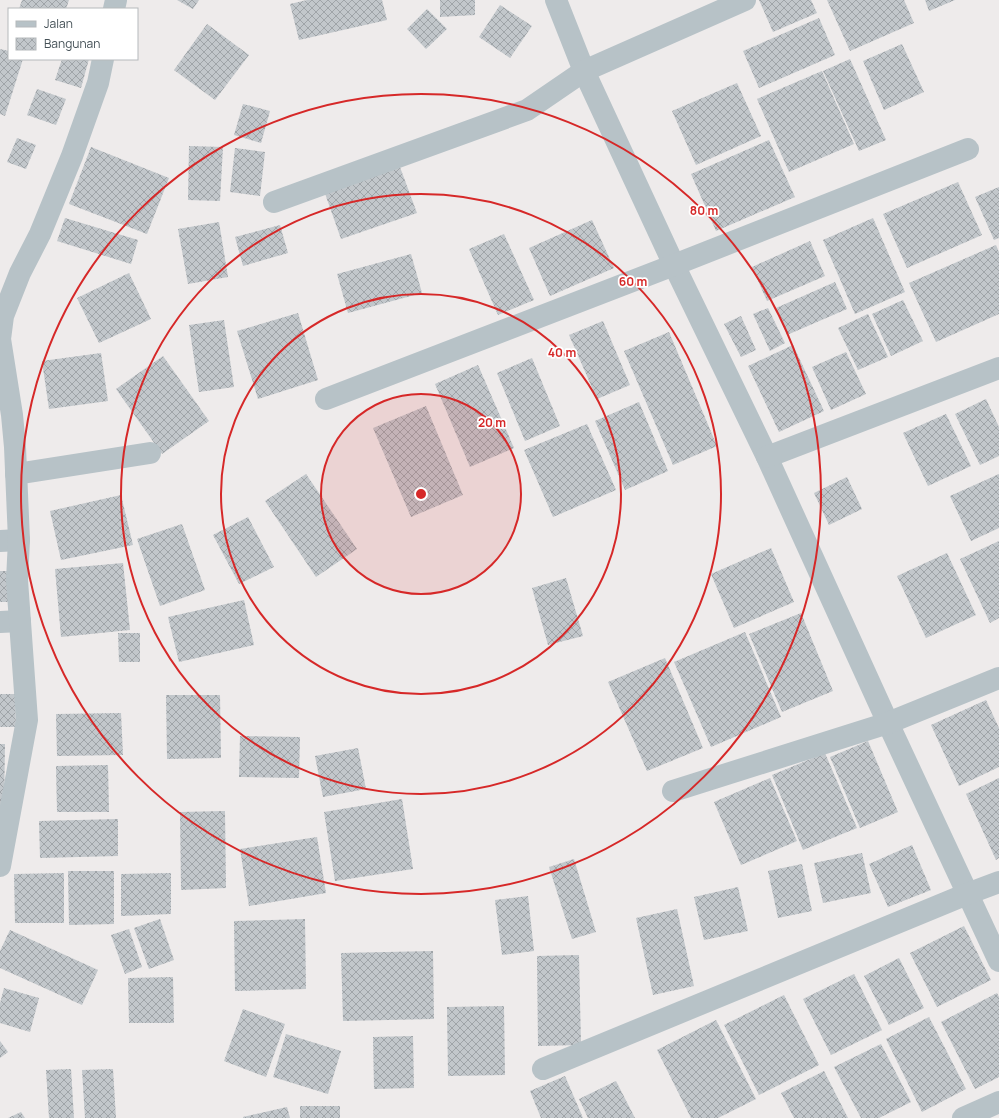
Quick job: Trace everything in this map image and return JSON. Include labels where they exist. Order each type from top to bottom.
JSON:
[{"type":"street","points":[[556,0],[584,71],[674,265],[767,457],[888,723],[999,961]]},
{"type":"street","points":[[274,202],[527,110],[584,71],[745,0]]},
{"type":"street","points":[[0,866],[28,720],[10,621],[18,580],[10,540],[16,474],[12,415],[0,339],[3,316],[20,273],[40,234],[72,156],[98,83],[103,60]]},
{"type":"street","points":[[326,399],[674,265],[968,149]]},
{"type":"street","points":[[767,457],[999,368]]},
{"type":"street","points":[[16,474],[150,453]]},
{"type":"street","points":[[673,791],[888,723],[999,678]]},
{"type":"street","points":[[543,1068],[999,882]]},
{"type":"street","points":[[963,1118],[999,1102]]},
{"type":"building","points":[[22,0],[69,0],[66,8],[19,8]]},
{"type":"building","points":[[177,0],[199,0],[193,9]]},
{"type":"building","points":[[307,0],[382,0],[387,20],[299,40],[290,4]]},
{"type":"building","points":[[440,0],[475,0],[475,15],[440,17]]},
{"type":"building","points":[[759,0],[811,0],[817,13],[773,32]]},
{"type":"building","points":[[827,0],[904,0],[914,23],[850,51]]},
{"type":"building","points":[[925,0],[955,0],[929,11]]},
{"type":"building","points":[[500,5],[532,26],[510,58],[479,37]]},
{"type":"building","points":[[427,9],[447,29],[426,49],[407,29]]},
{"type":"building","points":[[819,18],[835,55],[759,88],[743,51]]},
{"type":"building","points":[[207,24],[249,55],[215,100],[174,70]]},
{"type":"building","points":[[902,44],[924,92],[884,110],[863,61]]},
{"type":"building","points":[[0,49],[8,51],[8,60],[23,60],[5,116],[0,114]]},
{"type":"building","points":[[850,59],[886,140],[859,151],[823,71]]},
{"type":"building","points":[[62,60],[89,60],[81,88],[55,80]]},
{"type":"building","points":[[822,71],[854,144],[789,172],[757,99]]},
{"type":"building","points":[[737,83],[761,136],[696,165],[672,111]]},
{"type":"building","points":[[37,89],[66,99],[56,125],[27,115]]},
{"type":"building","points":[[243,104],[270,111],[261,143],[234,135]]},
{"type":"building","points":[[17,138],[36,145],[26,169],[7,162]]},
{"type":"building","points":[[769,140],[795,197],[716,231],[691,174]]},
{"type":"building","points":[[189,146],[223,147],[220,201],[188,200]]},
{"type":"building","points":[[91,147],[169,178],[147,234],[69,204]]},
{"type":"building","points":[[235,148],[265,152],[260,196],[230,192]]},
{"type":"building","points":[[397,159],[417,213],[341,239],[322,185]]},
{"type":"building","points":[[958,182],[982,235],[907,268],[883,214]]},
{"type":"building","points":[[999,187],[999,238],[994,240],[975,197]]},
{"type":"building","points":[[65,218],[138,240],[131,264],[57,241]]},
{"type":"building","points":[[873,218],[905,292],[855,314],[823,240]]},
{"type":"building","points":[[592,220],[614,268],[550,296],[529,248]]},
{"type":"building","points":[[219,222],[228,277],[188,284],[178,229]]},
{"type":"building","points":[[280,225],[288,253],[243,266],[235,237]]},
{"type":"building","points":[[504,234],[534,300],[498,315],[469,249]]},
{"type":"building","points":[[810,241],[825,276],[767,301],[752,267]]},
{"type":"building","points":[[996,245],[999,252],[999,314],[936,342],[909,283]]},
{"type":"building","points":[[411,254],[422,293],[348,313],[337,274]]},
{"type":"building","points":[[129,273],[151,319],[99,343],[77,298]]},
{"type":"building","points":[[835,282],[847,309],[787,335],[776,308]]},
{"type":"building","points":[[903,300],[923,341],[891,356],[872,314]]},
{"type":"building","points":[[768,308],[785,343],[770,351],[753,314]]},
{"type":"building","points":[[298,313],[318,380],[258,399],[237,331]]},
{"type":"building","points":[[868,314],[888,357],[858,370],[838,328]]},
{"type":"building","points":[[741,316],[756,350],[741,357],[724,324]]},
{"type":"building","points":[[224,320],[234,387],[199,392],[189,325]]},
{"type":"building","points":[[603,321],[630,385],[597,399],[569,335]]},
{"type":"building","points":[[669,332],[717,446],[673,465],[624,351]]},
{"type":"building","points":[[793,345],[824,411],[779,432],[748,366]]},
{"type":"building","points":[[846,352],[866,394],[831,410],[812,367]]},
{"type":"building","points":[[101,353],[108,401],[49,409],[42,361]]},
{"type":"building","points":[[163,356],[209,421],[162,454],[116,389]]},
{"type":"building","points":[[532,358],[560,426],[525,441],[497,373]]},
{"type":"building","points":[[478,365],[514,448],[470,467],[435,384]]},
{"type":"building","points":[[986,399],[999,427],[999,456],[980,465],[955,414]]},
{"type":"building","points":[[639,402],[668,471],[625,490],[595,421]]},
{"type":"building","points":[[426,406],[463,495],[411,517],[373,428]]},
{"type":"building","points":[[946,414],[971,466],[928,486],[903,433]]},
{"type":"building","points":[[587,424],[616,490],[553,517],[524,450]]},
{"type":"building","points":[[306,474],[357,549],[316,577],[265,501]]},
{"type":"building","points":[[999,474],[999,528],[971,541],[950,496]]},
{"type":"building","points":[[847,477],[862,509],[829,525],[814,493]]},
{"type":"building","points":[[121,495],[133,545],[61,560],[50,511]]},
{"type":"building","points":[[248,517],[274,567],[239,584],[213,535]]},
{"type":"building","points":[[182,524],[205,590],[160,606],[137,539]]},
{"type":"building","points":[[999,541],[999,618],[990,623],[960,559]]},
{"type":"building","points":[[771,548],[794,602],[734,628],[711,574]]},
{"type":"building","points":[[947,553],[976,615],[926,638],[897,576]]},
{"type":"building","points":[[123,563],[130,630],[61,637],[55,569]]},
{"type":"building","points":[[0,571],[9,571],[8,602],[0,602]]},
{"type":"building","points":[[566,578],[583,636],[548,645],[532,588]]},
{"type":"building","points":[[244,600],[254,645],[179,662],[168,617]]},
{"type":"building","points":[[801,613],[833,691],[782,712],[749,634]]},
{"type":"building","points":[[745,632],[781,717],[711,747],[674,662]]},
{"type":"building","points":[[118,633],[140,633],[140,662],[119,662]]},
{"type":"building","points":[[665,658],[703,748],[647,771],[608,682]]},
{"type":"building","points":[[0,694],[15,694],[16,727],[0,727]]},
{"type":"building","points":[[166,695],[220,695],[221,758],[167,759]]},
{"type":"building","points":[[986,700],[999,728],[999,767],[959,786],[931,725]]},
{"type":"building","points":[[121,713],[123,755],[57,756],[56,714]]},
{"type":"building","points":[[240,736],[300,737],[299,778],[239,777]]},
{"type":"building","points":[[868,741],[898,812],[860,828],[830,757]]},
{"type":"building","points":[[0,744],[5,744],[4,807],[0,807]]},
{"type":"building","points":[[358,748],[366,789],[323,797],[315,756]]},
{"type":"building","points":[[825,753],[857,828],[803,850],[772,775]]},
{"type":"building","points":[[108,765],[109,812],[57,812],[56,766]]},
{"type":"building","points":[[770,778],[797,841],[741,865],[714,802]]},
{"type":"building","points":[[999,778],[999,858],[996,860],[966,794]]},
{"type":"building","points":[[402,799],[413,869],[335,881],[324,812]]},
{"type":"building","points":[[225,811],[226,888],[181,890],[180,812]]},
{"type":"building","points":[[118,819],[118,856],[40,858],[39,821]]},
{"type":"building","points":[[317,837],[326,893],[249,906],[240,849]]},
{"type":"building","points":[[912,845],[931,890],[888,907],[869,864]]},
{"type":"building","points":[[862,853],[871,893],[823,903],[814,863]]},
{"type":"building","points":[[574,859],[596,932],[572,939],[549,867]]},
{"type":"building","points":[[802,864],[812,911],[778,918],[768,871]]},
{"type":"building","points":[[68,871],[114,871],[114,924],[69,925]]},
{"type":"building","points":[[64,873],[64,923],[15,923],[14,874]]},
{"type":"building","points":[[171,873],[171,914],[121,916],[121,874]]},
{"type":"building","points":[[738,887],[748,931],[704,940],[694,897]]},
{"type":"building","points":[[528,896],[534,951],[502,955],[495,900]]},
{"type":"building","points":[[677,909],[694,986],[653,995],[636,918]]},
{"type":"building","points":[[160,919],[174,960],[149,969],[134,928]]},
{"type":"building","points":[[305,919],[306,989],[235,991],[234,921]]},
{"type":"building","points":[[964,926],[991,980],[937,1007],[910,953]]},
{"type":"building","points":[[129,929],[142,967],[125,974],[111,935]]},
{"type":"building","points":[[10,930],[98,970],[82,1005],[0,968],[0,951]]},
{"type":"building","points":[[433,951],[434,1019],[343,1021],[341,953]]},
{"type":"building","points":[[579,955],[581,1045],[538,1046],[537,956]]},
{"type":"building","points":[[899,958],[924,1008],[889,1025],[864,976]]},
{"type":"building","points":[[854,974],[882,1030],[831,1055],[803,999]]},
{"type":"building","points":[[173,977],[174,1023],[129,1023],[128,978]]},
{"type":"building","points":[[4,988],[39,998],[30,1032],[0,1023],[0,1003]]},
{"type":"building","points":[[997,993],[999,997],[999,1077],[975,1089],[941,1022]]},
{"type":"building","points":[[784,995],[819,1065],[759,1095],[724,1025]]},
{"type":"building","points":[[504,1006],[505,1075],[448,1076],[447,1007]]},
{"type":"building","points":[[243,1009],[285,1024],[266,1077],[224,1061]]},
{"type":"building","points":[[929,1017],[966,1089],[922,1112],[886,1039]]},
{"type":"building","points":[[716,1020],[756,1099],[718,1118],[691,1118],[657,1050]]},
{"type":"building","points":[[286,1034],[341,1051],[328,1094],[273,1077]]},
{"type":"building","points":[[413,1036],[414,1088],[374,1089],[373,1037]]},
{"type":"building","points":[[0,1041],[8,1052],[0,1058]]},
{"type":"building","points":[[881,1044],[911,1102],[879,1118],[861,1118],[834,1067]]},
{"type":"building","points":[[71,1069],[74,1118],[49,1118],[46,1070]]},
{"type":"building","points":[[113,1069],[116,1118],[85,1118],[82,1070]]},
{"type":"building","points":[[824,1071],[848,1118],[794,1118],[781,1093]]},
{"type":"building","points":[[565,1076],[583,1118],[541,1118],[530,1091]]},
{"type":"building","points":[[616,1081],[635,1118],[588,1118],[579,1099]]},
{"type":"building","points":[[300,1106],[340,1106],[340,1118],[300,1118]]},
{"type":"building","points":[[287,1107],[290,1118],[243,1118],[243,1117]]},
{"type":"building","points":[[21,1112],[25,1118],[8,1118]]}]
